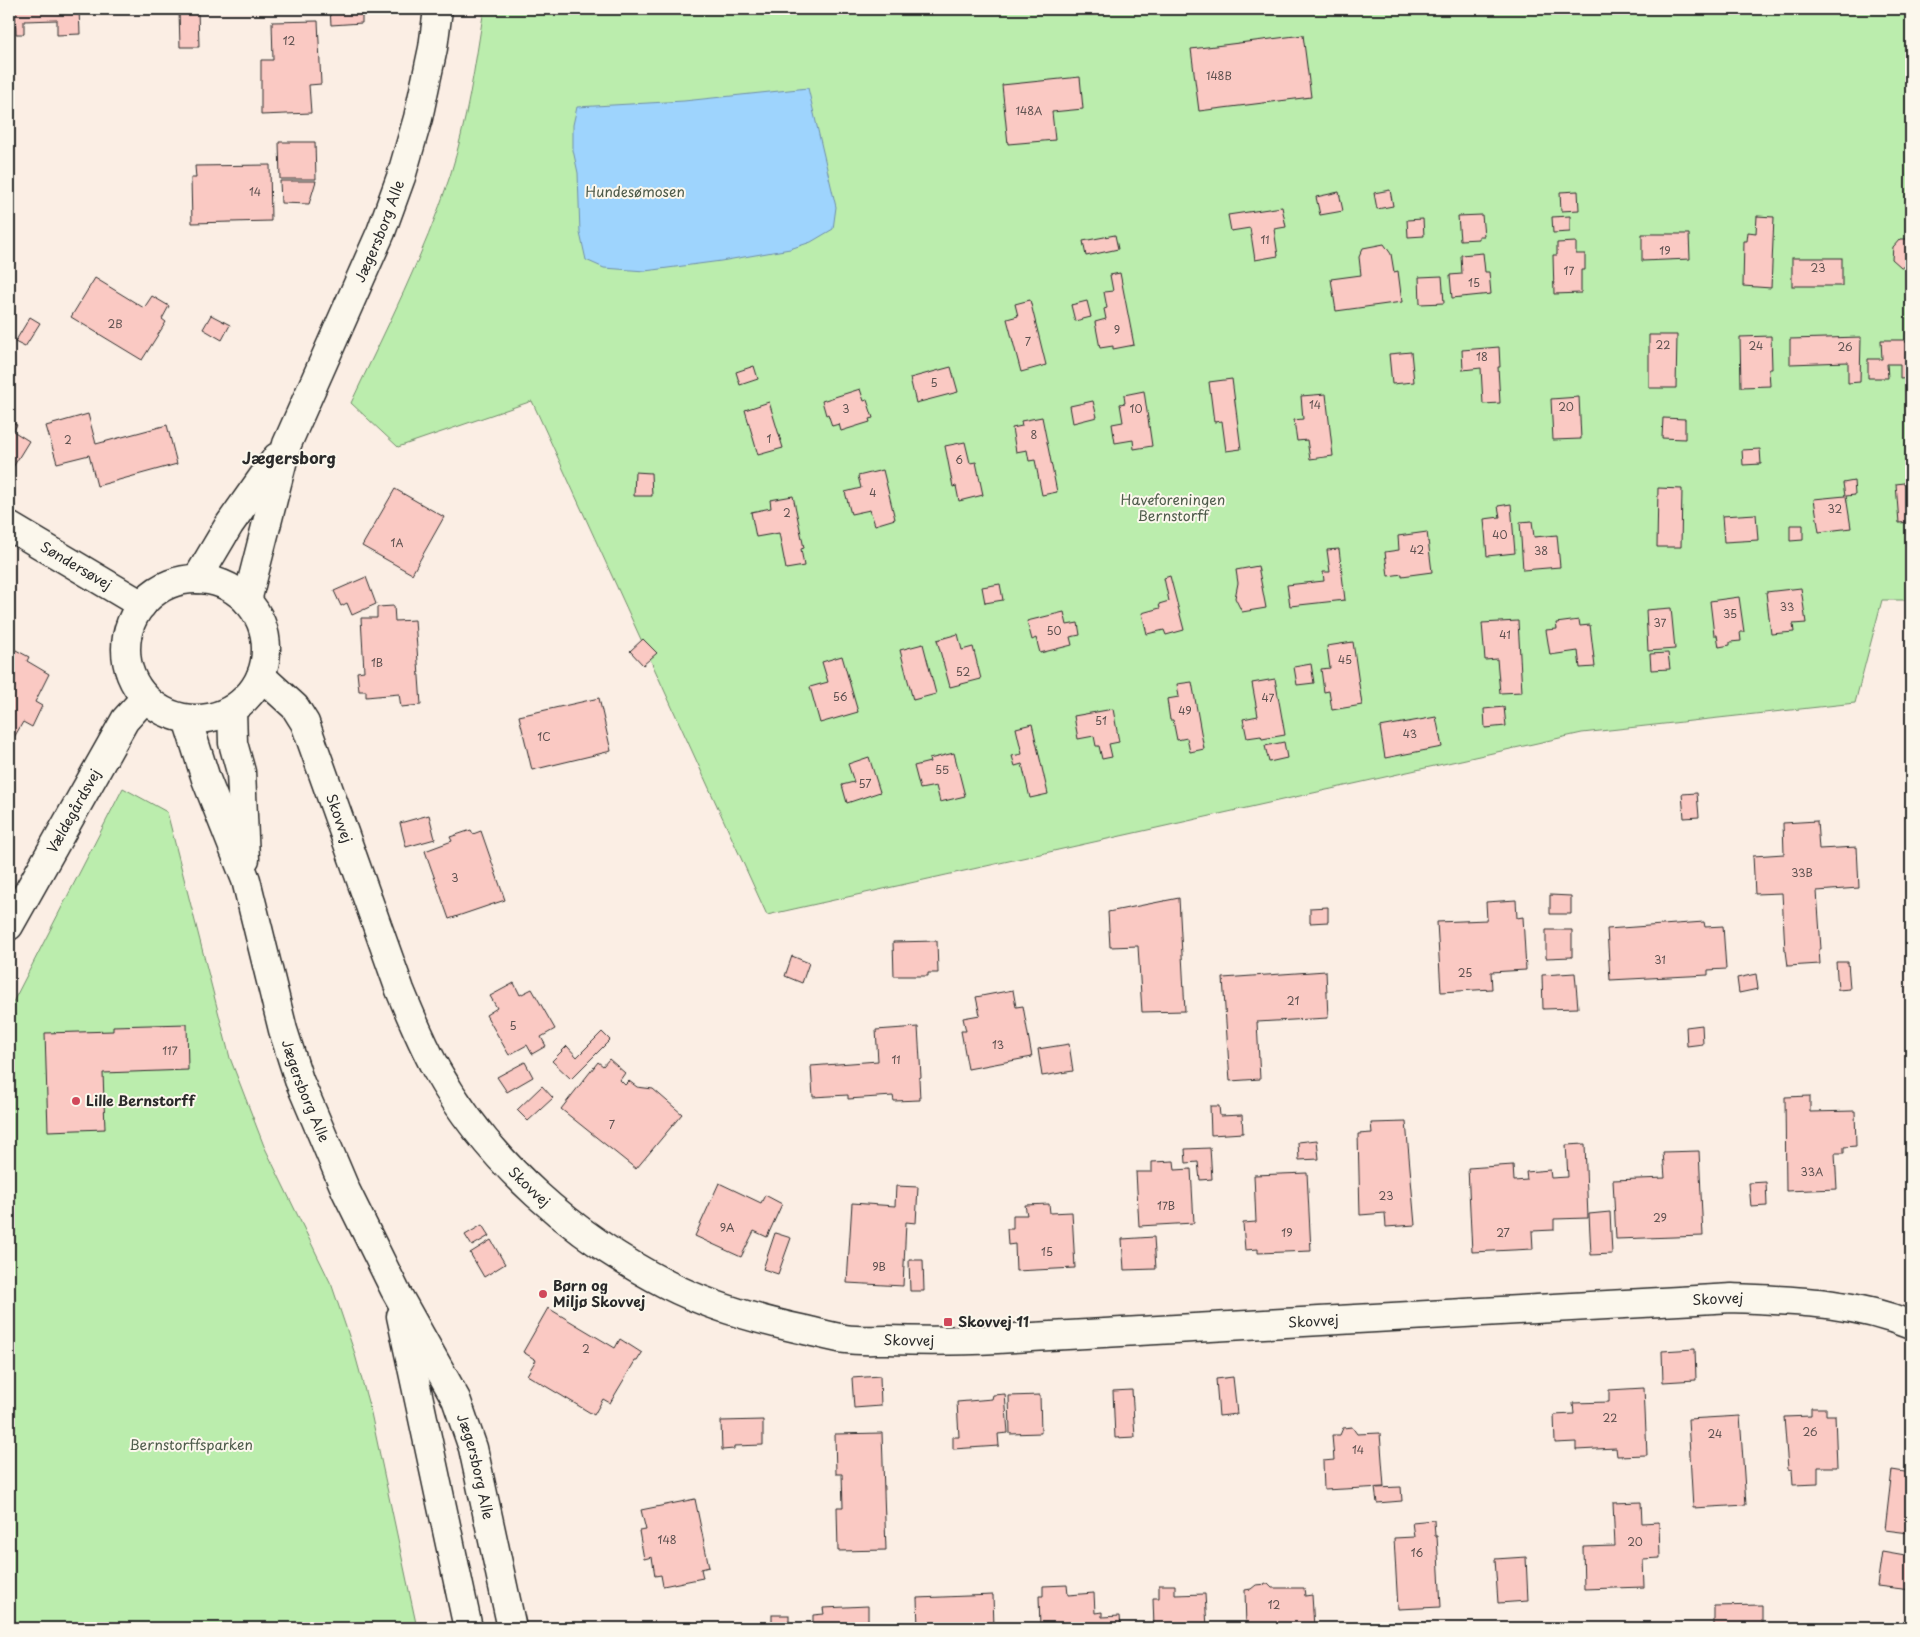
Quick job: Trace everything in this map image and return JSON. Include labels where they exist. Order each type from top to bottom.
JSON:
[{"type":"street","name":"Jægersborg Alle","points":[[247,601],[287,444],[381,232],[401,177],[418,118],[433,48],[438,9]]},
{"type":"street","name":"Jægersborg Alle","points":[[196,579],[229,525],[287,444]]},
{"type":"street","name":"Søndersøvej","points":[[9,526],[142,604]]},
{"type":"street","points":[[196,579],[212,581],[228,587],[247,601],[257,615],[264,633],[266,654],[261,676],[255,688],[246,698],[232,710],[210,718],[187,719],[167,713],[145,698],[130,674],[126,650],[130,625],[142,604],[168,585],[196,579]]},
{"type":"street","name":"Skovvej","points":[[261,676],[295,707],[305,722],[400,990],[424,1047],[460,1107],[513,1172],[552,1208],[579,1229],[628,1263],[670,1286],[714,1304],[771,1322],[847,1340],[944,1341],[997,1339],[1732,1298],[1821,1302],[1875,1313],[1911,1325]]},
{"type":"street","name":"Vældegårdsvej","points":[[9,926],[126,720],[145,698]]},
{"type":"street","name":"Jægersborg Alle","points":[[232,710],[233,742],[241,772],[246,880]]},
{"type":"street","name":"Jægersborg Alle","points":[[187,719],[206,779],[246,880],[283,1030],[299,1080],[346,1191],[395,1290],[456,1399],[470,1440],[512,1628]]},
{"type":"street","name":"Jægersborg Alle","points":[[395,1290],[468,1628]]},
{"type":"green space","name":"Haveforeningen Bernstorff","points":[[484,9],[1911,9],[1911,600],[1882,600],[1855,703],[1582,733],[767,915],[532,401],[398,447],[351,403],[416,263],[450,176],[466,114]]},
{"type":"green space","name":"Bernstorffsparken","points":[[123,788],[167,812],[230,1058],[264,1146],[332,1286],[354,1351],[371,1413],[417,1628],[9,1628],[9,1010]]},
{"type":"water","points":[[808,88],[836,207],[833,229],[811,242],[790,249],[721,261],[645,271],[604,268],[586,260],[580,233],[578,173],[573,150],[573,125],[577,107],[684,101]]},
{"type":"building","points":[[15,9],[79,9],[80,34],[57,35],[57,20],[24,21],[24,34],[16,34]]},
{"type":"building","points":[[153,9],[198,9],[199,47],[180,47],[179,10],[153,11]]},
{"type":"building","points":[[330,9],[362,9],[362,23],[331,25]]},
{"type":"building","points":[[318,21],[321,84],[309,85],[311,113],[261,115],[261,60],[273,60],[272,22]]},
{"type":"building","points":[[1303,35],[1311,97],[1199,111],[1191,49]]},
{"type":"building","points":[[1080,77],[1083,109],[1052,112],[1055,140],[1008,144],[1002,85]]},
{"type":"building","points":[[279,142],[315,142],[316,179],[280,179]]},
{"type":"building","points":[[270,165],[271,221],[192,223],[191,178],[196,178],[195,166]]},
{"type":"building","points":[[280,181],[316,181],[309,204],[281,203]]},
{"type":"building","points":[[1390,190],[1393,206],[1377,209],[1374,193]]},
{"type":"building","points":[[1578,191],[1579,210],[1561,211],[1560,192]]},
{"type":"building","points":[[1339,192],[1343,211],[1320,215],[1316,197]]},
{"type":"building","points":[[1282,207],[1286,227],[1274,229],[1278,256],[1255,260],[1250,228],[1231,231],[1228,215]]},
{"type":"building","points":[[1482,215],[1484,236],[1479,236],[1479,239],[1460,240],[1458,216]]},
{"type":"building","points":[[1570,216],[1570,232],[1553,233],[1552,217]]},
{"type":"building","points":[[1757,216],[1774,217],[1771,288],[1743,286],[1744,241],[1747,241],[1748,232],[1756,233]]},
{"type":"building","points":[[1423,219],[1424,236],[1408,237],[1407,220]]},
{"type":"building","points":[[1642,234],[1689,234],[1690,259],[1642,261]]},
{"type":"building","points":[[1115,235],[1118,249],[1086,256],[1083,241]]},
{"type":"building","points":[[1900,239],[1911,239],[1911,267],[1901,267],[1892,259],[1893,247]]},
{"type":"building","points":[[1576,242],[1576,254],[1585,254],[1585,270],[1581,270],[1581,293],[1554,294],[1553,255],[1557,255],[1557,243]]},
{"type":"building","points":[[1384,244],[1391,254],[1394,272],[1398,271],[1402,302],[1336,311],[1331,279],[1361,275],[1359,257],[1363,248]]},
{"type":"building","points":[[1483,253],[1485,272],[1489,272],[1491,294],[1452,298],[1450,275],[1462,274],[1461,255]]},
{"type":"building","points":[[1792,258],[1842,258],[1842,286],[1792,286]]},
{"type":"building","points":[[1120,273],[1134,345],[1113,349],[1113,346],[1100,348],[1095,322],[1106,319],[1104,309],[1107,308],[1104,292],[1113,291],[1110,275]]},
{"type":"building","points":[[1442,276],[1444,303],[1420,304],[1419,277]]},
{"type":"building","points":[[95,278],[144,308],[152,296],[169,306],[162,319],[166,322],[142,360],[71,317]]},
{"type":"building","points":[[1030,300],[1046,365],[1021,372],[1007,319],[1018,316],[1015,304]]},
{"type":"building","points":[[1087,301],[1091,317],[1075,321],[1071,305]]},
{"type":"building","points":[[211,315],[230,325],[222,340],[203,329]]},
{"type":"building","points":[[30,317],[40,323],[25,347],[15,342]]},
{"type":"building","points":[[1649,335],[1677,335],[1676,388],[1649,388]]},
{"type":"building","points":[[1771,336],[1772,369],[1769,369],[1770,386],[1741,387],[1740,337]]},
{"type":"building","points":[[1861,337],[1860,382],[1848,383],[1848,362],[1790,364],[1790,339]]},
{"type":"building","points":[[1881,340],[1905,340],[1905,342],[1911,342],[1911,377],[1900,378],[1900,364],[1887,364],[1888,378],[1868,378],[1868,359],[1882,359]]},
{"type":"building","points":[[1499,347],[1500,403],[1483,404],[1481,368],[1463,370],[1462,350]]},
{"type":"building","points":[[1411,352],[1414,382],[1392,384],[1389,354]]},
{"type":"building","points":[[754,366],[758,379],[740,385],[736,372]]},
{"type":"building","points":[[951,367],[958,392],[916,403],[910,378]]},
{"type":"building","points":[[1232,379],[1241,449],[1226,451],[1222,421],[1214,422],[1209,382]]},
{"type":"building","points":[[860,389],[864,401],[867,400],[873,418],[869,419],[870,422],[841,431],[839,424],[832,426],[822,401]]},
{"type":"building","points":[[1144,391],[1152,446],[1134,449],[1133,440],[1115,443],[1112,424],[1123,422],[1120,404],[1125,403],[1124,395]]},
{"type":"building","points":[[1326,394],[1333,456],[1310,459],[1307,440],[1297,441],[1294,420],[1303,419],[1301,396]]},
{"type":"building","points":[[1579,397],[1581,439],[1553,440],[1551,399]]},
{"type":"building","points":[[1093,401],[1097,417],[1073,423],[1070,406]]},
{"type":"building","points":[[769,402],[783,448],[758,455],[745,410]]},
{"type":"building","points":[[88,414],[96,444],[167,425],[177,464],[97,486],[89,455],[57,463],[46,426]]},
{"type":"building","points":[[1042,417],[1057,492],[1042,495],[1035,460],[1029,461],[1027,450],[1016,452],[1012,428],[1022,426],[1021,421]]},
{"type":"building","points":[[1663,418],[1685,419],[1685,439],[1662,438]]},
{"type":"building","points":[[9,420],[17,425],[13,431],[29,441],[10,472],[9,471]]},
{"type":"building","points":[[965,442],[970,463],[976,462],[983,495],[959,501],[956,486],[953,487],[945,446]]},
{"type":"building","points":[[1760,449],[1761,464],[1743,465],[1742,450]]},
{"type":"building","points":[[883,470],[895,519],[875,525],[870,510],[851,514],[845,492],[861,488],[858,476]]},
{"type":"building","points":[[635,472],[651,473],[652,496],[634,496]]},
{"type":"building","points":[[1854,481],[1855,495],[1846,496],[1851,528],[1819,532],[1814,499],[1845,496],[1843,483]]},
{"type":"building","points":[[1911,482],[1911,522],[1899,523],[1896,484]]},
{"type":"building","points":[[1658,488],[1682,489],[1681,547],[1657,547]]},
{"type":"building","points":[[395,489],[444,517],[412,574],[362,546]]},
{"type":"building","points":[[793,496],[804,548],[801,549],[804,566],[786,569],[779,533],[756,537],[751,512],[771,508],[770,500]]},
{"type":"building","points":[[1511,504],[1515,553],[1487,556],[1484,519],[1500,517],[1498,506]]},
{"type":"building","points":[[1756,514],[1758,540],[1724,542],[1722,516]]},
{"type":"building","points":[[1532,521],[1534,537],[1557,535],[1560,567],[1523,570],[1520,522]]},
{"type":"building","points":[[1790,525],[1803,525],[1803,540],[1790,541]]},
{"type":"building","points":[[1427,532],[1432,572],[1388,576],[1385,552],[1399,550],[1398,536]]},
{"type":"building","points":[[1339,549],[1345,600],[1290,606],[1287,585],[1324,581],[1323,572],[1330,572],[1327,550]]},
{"type":"building","points":[[1258,566],[1266,608],[1242,612],[1235,598],[1238,583],[1236,570]]},
{"type":"building","points":[[1170,576],[1184,630],[1166,635],[1164,630],[1147,634],[1142,613],[1160,608],[1159,604],[1169,601],[1164,578]]},
{"type":"building","points":[[366,577],[376,604],[352,615],[347,603],[341,606],[334,591]]},
{"type":"building","points":[[1000,584],[1003,600],[985,603],[982,587]]},
{"type":"building","points":[[1801,588],[1806,623],[1793,624],[1794,632],[1771,634],[1766,592]]},
{"type":"building","points":[[1739,597],[1744,632],[1740,632],[1741,641],[1730,642],[1730,645],[1719,647],[1717,635],[1714,635],[1710,601]]},
{"type":"building","points":[[394,606],[395,621],[415,620],[421,705],[401,707],[399,694],[366,697],[366,691],[359,691],[357,672],[364,671],[361,618],[377,618],[377,607]]},
{"type":"building","points":[[1671,608],[1675,649],[1648,651],[1646,610]]},
{"type":"building","points":[[1064,612],[1067,625],[1078,623],[1080,635],[1070,637],[1072,645],[1040,653],[1036,638],[1032,640],[1027,621]]},
{"type":"building","points":[[1579,620],[1580,626],[1590,625],[1595,667],[1580,668],[1578,651],[1550,655],[1546,630],[1557,629],[1556,623]]},
{"type":"building","points":[[1518,621],[1522,692],[1500,693],[1497,659],[1485,660],[1482,623]]},
{"type":"building","points":[[958,634],[962,650],[973,647],[981,679],[950,687],[937,640]]},
{"type":"building","points":[[643,639],[657,653],[643,665],[630,651]]},
{"type":"building","points":[[1353,642],[1362,705],[1332,710],[1329,691],[1324,692],[1321,669],[1330,668],[1327,646]]},
{"type":"building","points":[[923,644],[936,694],[913,700],[900,650]]},
{"type":"building","points":[[14,649],[29,657],[27,661],[49,674],[35,702],[42,706],[32,727],[23,722],[9,746],[9,651],[12,653]]},
{"type":"building","points":[[1668,653],[1670,669],[1651,670],[1650,654]]},
{"type":"building","points":[[842,656],[858,712],[820,723],[810,687],[828,682],[822,662]]},
{"type":"building","points":[[1311,664],[1314,683],[1297,685],[1294,667]]},
{"type":"building","points":[[1275,679],[1285,735],[1262,739],[1261,736],[1247,738],[1243,719],[1258,716],[1252,683]]},
{"type":"building","points":[[1192,682],[1204,749],[1190,752],[1187,738],[1177,740],[1173,720],[1170,720],[1167,699],[1179,697],[1177,684]]},
{"type":"building","points":[[599,698],[611,751],[532,770],[519,716]]},
{"type":"building","points":[[1504,707],[1506,726],[1485,728],[1484,709]]},
{"type":"building","points":[[1113,709],[1119,742],[1109,744],[1112,757],[1102,759],[1094,736],[1078,739],[1074,716]]},
{"type":"building","points":[[1436,717],[1442,747],[1385,758],[1380,727]]},
{"type":"building","points":[[1032,724],[1048,794],[1030,798],[1022,764],[1015,766],[1012,756],[1022,754],[1016,728]]},
{"type":"building","points":[[1284,742],[1287,758],[1269,762],[1265,746]]},
{"type":"building","points":[[954,753],[965,796],[940,802],[936,786],[920,789],[914,766],[930,762],[929,759]]},
{"type":"building","points":[[869,757],[880,792],[847,803],[842,785],[854,782],[848,764]]},
{"type":"building","points":[[1697,793],[1699,817],[1684,818],[1682,794]]},
{"type":"building","points":[[429,815],[435,839],[406,847],[400,823]]},
{"type":"building","points":[[1817,821],[1819,849],[1857,847],[1859,888],[1817,891],[1821,949],[1819,949],[1820,964],[1788,966],[1785,951],[1782,893],[1755,894],[1753,856],[1784,854],[1783,823]]},
{"type":"building","points":[[471,830],[473,834],[481,831],[505,900],[449,919],[425,851],[452,841],[450,837]]},
{"type":"building","points":[[1550,895],[1571,896],[1571,914],[1550,914]]},
{"type":"building","points":[[1179,898],[1185,1011],[1142,1012],[1138,946],[1110,947],[1108,912]]},
{"type":"building","points":[[1516,900],[1517,918],[1523,917],[1526,970],[1491,972],[1492,989],[1441,992],[1437,922],[1487,920],[1486,902]]},
{"type":"building","points":[[1328,907],[1328,922],[1310,923],[1310,908]]},
{"type":"building","points":[[1704,922],[1705,927],[1723,926],[1726,969],[1708,970],[1708,975],[1610,980],[1607,929]]},
{"type":"building","points":[[1546,930],[1572,930],[1572,957],[1546,958]]},
{"type":"building","points":[[937,941],[938,973],[928,973],[928,976],[894,976],[893,942]]},
{"type":"building","points":[[792,956],[809,963],[802,983],[785,976]]},
{"type":"building","points":[[1836,962],[1848,962],[1850,989],[1838,990]]},
{"type":"building","points":[[1326,971],[1328,1018],[1257,1022],[1260,1079],[1230,1081],[1223,978]]},
{"type":"building","points":[[1575,973],[1578,1008],[1543,1009],[1542,975]]},
{"type":"building","points":[[1756,974],[1758,989],[1739,993],[1737,978]]},
{"type":"building","points":[[514,983],[520,995],[532,989],[555,1029],[541,1037],[546,1046],[532,1054],[527,1045],[509,1055],[486,1015],[497,1008],[490,996]]},
{"type":"building","points":[[1013,990],[1016,1007],[1023,1006],[1032,1057],[968,1069],[961,1031],[966,1031],[963,1018],[980,1015],[976,997]]},
{"type":"building","name":"Lille Bernstorff","points":[[187,1024],[188,1070],[103,1073],[105,1129],[48,1131],[45,1033],[113,1031],[113,1026]]},
{"type":"building","points":[[1702,1025],[1703,1044],[1687,1046],[1686,1027]]},
{"type":"building","points":[[918,1027],[921,1077],[919,1078],[920,1100],[894,1101],[893,1096],[848,1099],[848,1095],[813,1097],[811,1066],[878,1061],[876,1030]]},
{"type":"building","points":[[602,1032],[610,1040],[571,1079],[552,1061],[567,1046],[577,1057]]},
{"type":"building","points":[[1069,1044],[1073,1071],[1042,1076],[1038,1049]]},
{"type":"building","points":[[609,1059],[625,1073],[620,1080],[625,1085],[629,1081],[637,1087],[653,1089],[682,1114],[636,1169],[561,1109],[598,1062],[603,1066]]},
{"type":"building","points":[[525,1062],[533,1077],[507,1092],[497,1077]]},
{"type":"building","points":[[542,1086],[553,1098],[528,1121],[517,1110]]},
{"type":"building","points":[[1810,1096],[1810,1112],[1855,1111],[1856,1146],[1844,1147],[1844,1153],[1835,1153],[1837,1189],[1786,1191],[1785,1097]]},
{"type":"building","points":[[1210,1106],[1219,1106],[1220,1116],[1242,1115],[1243,1133],[1211,1135]]},
{"type":"building","points":[[1406,1122],[1415,1225],[1386,1227],[1385,1213],[1360,1215],[1358,1134],[1372,1133],[1371,1123]]},
{"type":"building","points":[[1317,1140],[1319,1159],[1299,1160],[1298,1142]]},
{"type":"building","points":[[1585,1144],[1588,1218],[1554,1219],[1554,1230],[1532,1231],[1533,1249],[1472,1252],[1468,1168],[1513,1165],[1514,1181],[1527,1180],[1526,1172],[1550,1170],[1551,1178],[1568,1177],[1566,1145]]},
{"type":"building","points":[[1210,1148],[1212,1179],[1200,1180],[1198,1162],[1186,1163],[1185,1149]]},
{"type":"building","points":[[1699,1151],[1703,1236],[1616,1239],[1613,1180],[1665,1178],[1663,1152]]},
{"type":"building","points":[[1174,1161],[1175,1170],[1191,1169],[1194,1223],[1139,1226],[1136,1172],[1152,1172],[1152,1162]]},
{"type":"building","points":[[1307,1173],[1311,1251],[1258,1253],[1258,1249],[1245,1250],[1243,1223],[1256,1222],[1254,1175]]},
{"type":"building","points":[[1766,1182],[1767,1206],[1751,1207],[1749,1183]]},
{"type":"building","points":[[719,1183],[761,1203],[765,1195],[782,1204],[767,1237],[754,1231],[741,1257],[695,1236]]},
{"type":"building","points":[[896,1186],[918,1187],[916,1223],[906,1222],[903,1286],[847,1283],[852,1203],[895,1206]]},
{"type":"building","points":[[1049,1204],[1050,1213],[1072,1212],[1075,1268],[1016,1271],[1015,1244],[1008,1245],[1007,1229],[1013,1229],[1013,1215],[1027,1215],[1025,1205]]},
{"type":"building","points":[[1610,1212],[1612,1254],[1591,1255],[1589,1214]]},
{"type":"building","points":[[482,1225],[489,1236],[472,1246],[465,1235]]},
{"type":"building","points":[[775,1233],[791,1238],[778,1274],[763,1269]]},
{"type":"building","points":[[1154,1237],[1156,1269],[1124,1270],[1122,1239]]},
{"type":"building","points":[[491,1240],[505,1264],[484,1277],[470,1253]]},
{"type":"building","points":[[909,1260],[923,1260],[924,1291],[910,1291]]},
{"type":"building","points":[[548,1308],[615,1348],[620,1339],[642,1353],[637,1361],[635,1361],[610,1403],[603,1399],[594,1415],[527,1375],[536,1360],[523,1352]]},
{"type":"building","points":[[1695,1349],[1696,1380],[1663,1382],[1662,1351]]},
{"type":"building","points":[[880,1376],[881,1406],[854,1408],[852,1378]]},
{"type":"building","points":[[1233,1377],[1237,1414],[1219,1416],[1216,1379]]},
{"type":"building","points":[[1644,1388],[1647,1455],[1617,1456],[1616,1448],[1576,1450],[1576,1442],[1555,1443],[1554,1415],[1574,1414],[1573,1403],[1609,1402],[1609,1390]]},
{"type":"building","points":[[1132,1390],[1135,1437],[1115,1438],[1113,1391]]},
{"type":"building","points":[[1005,1394],[1008,1433],[998,1434],[999,1446],[953,1449],[953,1437],[959,1437],[957,1402],[992,1399],[993,1395]]},
{"type":"building","points":[[1040,1395],[1041,1433],[1010,1434],[1009,1396]]},
{"type":"building","points":[[1811,1408],[1826,1408],[1826,1415],[1835,1415],[1837,1467],[1818,1467],[1818,1484],[1793,1485],[1792,1470],[1788,1469],[1784,1417],[1811,1416]]},
{"type":"building","points":[[1740,1416],[1746,1505],[1693,1508],[1688,1419]]},
{"type":"building","points":[[763,1420],[763,1445],[734,1446],[734,1449],[722,1450],[721,1421]]},
{"type":"building","points":[[1352,1427],[1357,1434],[1380,1433],[1384,1487],[1324,1490],[1323,1461],[1334,1460],[1332,1435],[1340,1435],[1343,1428]]},
{"type":"building","points":[[882,1433],[886,1550],[838,1551],[837,1507],[843,1507],[842,1474],[836,1474],[835,1434]]},
{"type":"building","points":[[1892,1470],[1911,1473],[1911,1539],[1908,1539],[1909,1533],[1885,1530]]},
{"type":"building","points":[[1401,1487],[1402,1501],[1377,1503],[1375,1488]]},
{"type":"building","points":[[695,1499],[709,1567],[701,1569],[703,1578],[663,1586],[661,1575],[655,1576],[652,1557],[644,1559],[639,1531],[646,1530],[641,1510]]},
{"type":"building","points":[[1641,1502],[1642,1523],[1659,1522],[1660,1558],[1643,1559],[1644,1587],[1584,1589],[1583,1547],[1615,1546],[1613,1503]]},
{"type":"building","points":[[1434,1520],[1435,1536],[1437,1536],[1441,1607],[1398,1609],[1394,1538],[1414,1537],[1412,1522]]},
{"type":"building","points":[[1882,1551],[1911,1556],[1911,1590],[1877,1586]]},
{"type":"building","points":[[1526,1557],[1528,1601],[1498,1603],[1495,1559]]},
{"type":"building","points":[[1268,1584],[1272,1588],[1304,1588],[1305,1596],[1312,1595],[1314,1628],[1246,1628],[1245,1590],[1251,1589],[1256,1585]]},
{"type":"building","points":[[1067,1585],[1068,1595],[1094,1593],[1095,1613],[1102,1612],[1102,1617],[1120,1616],[1121,1628],[1040,1628],[1039,1596],[1043,1596],[1043,1586]]},
{"type":"building","points":[[1159,1585],[1175,1585],[1175,1595],[1205,1594],[1207,1628],[1154,1628],[1153,1598],[1159,1598]]},
{"type":"building","points":[[993,1595],[994,1628],[918,1628],[917,1598]]},
{"type":"building","points":[[1762,1605],[1762,1626],[1714,1627],[1714,1606]]},
{"type":"building","points":[[868,1606],[868,1623],[894,1621],[894,1628],[813,1628],[813,1615],[824,1614],[823,1608]]},
{"type":"building","points":[[772,1615],[789,1615],[789,1628],[772,1628]]},
{"type":"place","name":"Lille Bernstorff","points":[[76,1101]]},
{"type":"place","name":"Børn og Miljø Skovvej","points":[[543,1294]]},
{"type":"place","name":"Skovvej 11","points":[[948,1322]]},
{"type":"district","name":"Jægersborg","points":[[289,458]]},
{"type":"park label","name":"Hundesømosen","points":[[635,192]]}]
